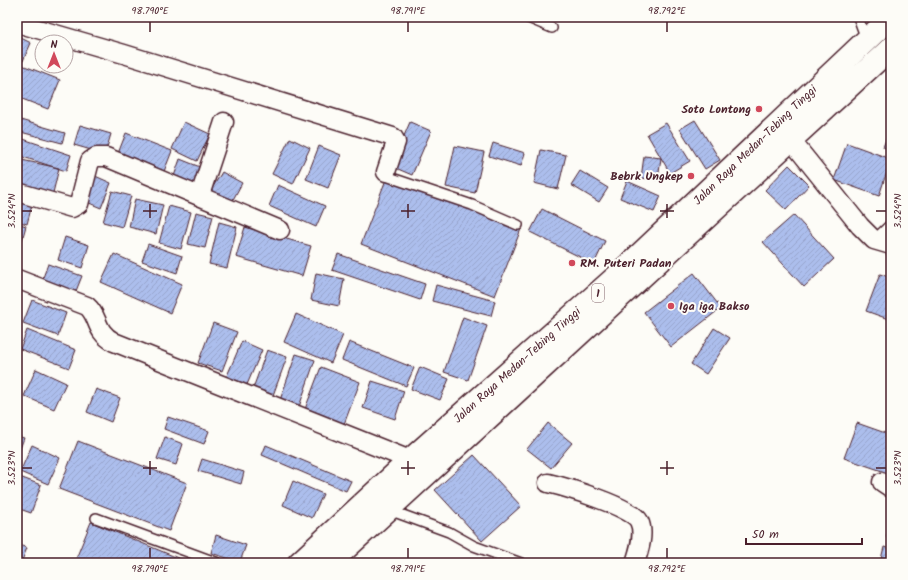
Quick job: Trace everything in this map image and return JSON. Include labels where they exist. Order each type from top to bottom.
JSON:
[{"type":"highway","name":"Jalan Raya Medan-Tebing Tinggi","points":[[299,563],[410,460],[618,275],[891,17]]},
{"type":"highway","name":"Jalan Raya Medan-Tebing Tinggi","points":[[330,563],[790,139],[891,48]]},
{"type":"street","points":[[17,23],[124,54],[393,137],[396,142],[386,172]]},
{"type":"street","points":[[200,195],[224,122]]},
{"type":"street","points":[[790,139],[860,226],[883,243]]},
{"type":"street","points":[[17,192],[72,208],[79,204],[90,161],[96,157],[106,157],[200,195],[280,230]]},
{"type":"street","points":[[17,278],[87,306],[92,312],[101,332],[114,342],[410,460]]},
{"type":"street","points":[[548,483],[571,489],[627,510],[638,519],[642,529],[635,563]]},
{"type":"lane","points":[[526,17],[552,28]]},
{"type":"lane","points":[[858,17],[866,39]]},
{"type":"lane","points":[[386,172],[389,177],[472,205],[518,224]]},
{"type":"lane","points":[[883,243],[891,224]]},
{"type":"lane","points":[[389,510],[449,532],[474,546],[521,563]]},
{"type":"lane","points":[[96,518],[218,563]]},
{"type":"building","points":[[17,36],[31,43],[23,61],[17,58]]},
{"type":"building","points":[[17,63],[34,70],[34,74],[45,74],[60,80],[48,109],[17,97]]},
{"type":"building","points":[[17,119],[65,133],[62,143],[17,131]]},
{"type":"building","points":[[695,120],[720,160],[705,169],[680,129]]},
{"type":"building","points":[[184,122],[210,134],[197,161],[172,149]]},
{"type":"building","points":[[410,122],[431,131],[412,175],[391,166]]},
{"type":"building","points":[[666,123],[690,161],[670,173],[647,134]]},
{"type":"building","points":[[80,125],[111,134],[105,154],[74,145]]},
{"type":"building","points":[[891,127],[891,150],[883,147]]},
{"type":"building","points":[[126,133],[172,151],[163,174],[117,156]]},
{"type":"building","points":[[17,137],[71,155],[66,171],[17,155]]},
{"type":"building","points":[[290,138],[310,148],[293,184],[272,174]]},
{"type":"building","points":[[493,143],[525,153],[521,166],[489,156]]},
{"type":"building","points":[[847,143],[891,159],[879,196],[834,180]]},
{"type":"building","points":[[319,146],[341,155],[328,188],[306,179]]},
{"type":"building","points":[[455,146],[484,152],[475,193],[446,187]]},
{"type":"building","points":[[541,150],[566,155],[558,189],[534,183]]},
{"type":"building","points":[[644,156],[661,158],[658,180],[641,178]]},
{"type":"building","points":[[17,159],[59,168],[53,193],[17,184]]},
{"type":"building","points":[[180,159],[205,169],[197,191],[172,182]]},
{"type":"building","points":[[789,165],[809,185],[786,210],[765,190]]},
{"type":"building","points":[[580,171],[608,188],[599,202],[571,185]]},
{"type":"building","points":[[222,172],[242,183],[229,207],[208,195]]},
{"type":"building","points":[[93,175],[111,183],[101,208],[82,200]]},
{"type":"building","points":[[387,177],[521,229],[495,296],[361,244]]},
{"type":"building","points":[[627,181],[661,196],[654,212],[620,198]]},
{"type":"building","points":[[278,185],[325,206],[316,227],[269,206]]},
{"type":"building","points":[[112,191],[131,196],[122,227],[103,222]]},
{"type":"building","points":[[135,199],[163,205],[156,234],[129,227]]},
{"type":"building","points":[[17,201],[32,205],[27,224],[17,221]]},
{"type":"building","points":[[169,206],[191,212],[181,249],[159,243]]},
{"type":"building","points":[[542,209],[605,241],[594,264],[530,232]]},
{"type":"building","points":[[196,212],[213,216],[205,248],[188,244]]},
{"type":"building","points":[[794,215],[834,259],[804,287],[763,242]]},
{"type":"building","points":[[219,222],[237,227],[227,268],[209,264]]},
{"type":"building","points":[[17,223],[26,226],[22,240],[17,238]]},
{"type":"building","points":[[245,227],[311,246],[302,276],[236,257]]},
{"type":"building","points":[[65,237],[89,245],[82,268],[58,260]]},
{"type":"building","points":[[148,244],[182,256],[177,273],[142,261]]},
{"type":"building","points":[[114,254],[182,284],[170,313],[101,282]]},
{"type":"building","points":[[338,254],[425,284],[420,300],[332,270]]},
{"type":"building","points":[[48,264],[82,276],[74,296],[41,283]]},
{"type":"building","points":[[316,273],[344,279],[339,306],[311,300]]},
{"type":"building","points":[[694,273],[721,308],[671,347],[644,312]]},
{"type":"building","points":[[880,274],[891,278],[891,320],[866,311]]},
{"type":"building","points":[[436,285],[495,301],[491,316],[432,301]]},
{"type":"building","points":[[32,300],[66,313],[58,336],[23,323]]},
{"type":"building","points":[[296,314],[343,335],[331,363],[284,342]]},
{"type":"building","points":[[463,317],[487,326],[468,380],[444,372]]},
{"type":"building","points":[[213,323],[237,332],[222,371],[198,363]]},
{"type":"building","points":[[714,328],[730,338],[706,374],[691,364]]},
{"type":"building","points":[[27,330],[76,350],[69,368],[20,349]]},
{"type":"building","points":[[242,341],[262,350],[246,387],[226,378]]},
{"type":"building","points":[[349,342],[414,368],[406,386],[342,360]]},
{"type":"building","points":[[267,350],[287,357],[272,398],[252,391]]},
{"type":"building","points":[[296,354],[315,360],[299,407],[280,400]]},
{"type":"building","points":[[321,367],[360,382],[341,432],[302,417]]},
{"type":"building","points":[[420,367],[449,379],[440,400],[411,389]]},
{"type":"building","points":[[36,369],[66,383],[54,409],[24,396]]},
{"type":"building","points":[[372,381],[404,391],[395,419],[363,408]]},
{"type":"building","points":[[96,389],[120,398],[111,422],[87,412]]},
{"type":"building","points":[[168,417],[209,431],[204,444],[164,429]]},
{"type":"building","points":[[548,423],[572,443],[551,468],[527,449]]},
{"type":"building","points":[[857,423],[891,435],[891,474],[844,458]]},
{"type":"building","points":[[17,436],[24,438],[17,457]]},
{"type":"building","points":[[165,437],[183,444],[176,465],[157,459]]},
{"type":"building","points":[[78,441],[187,483],[169,531],[59,489]]},
{"type":"building","points":[[32,445],[60,458],[48,484],[20,472]]},
{"type":"building","points":[[266,445],[351,481],[346,491],[262,455]]},
{"type":"building","points":[[474,455],[521,506],[482,541],[435,490]]},
{"type":"building","points":[[202,459],[244,472],[241,484],[198,471]]},
{"type":"building","points":[[17,476],[41,485],[31,513],[17,508]]},
{"type":"building","points":[[293,481],[323,494],[312,518],[283,505]]},
{"type":"building","points":[[91,522],[190,563],[79,563],[75,561]]},
{"type":"building","points":[[891,524],[891,539],[886,537]]},
{"type":"building","points":[[216,535],[246,545],[240,562],[211,553]]},
{"type":"building","points":[[17,544],[27,548],[21,563],[17,563]]},
{"type":"building","points":[[884,547],[891,549],[891,563],[880,563]]},
{"type":"place","name":"Soto Lontong","points":[[759,109]]},
{"type":"place","name":"Bebrk Ungkep","points":[[691,176]]},
{"type":"place","name":"RM. Puteri Padan","points":[[572,263]]},
{"type":"place","name":"Iga iga Bakso","points":[[671,306]]}]
